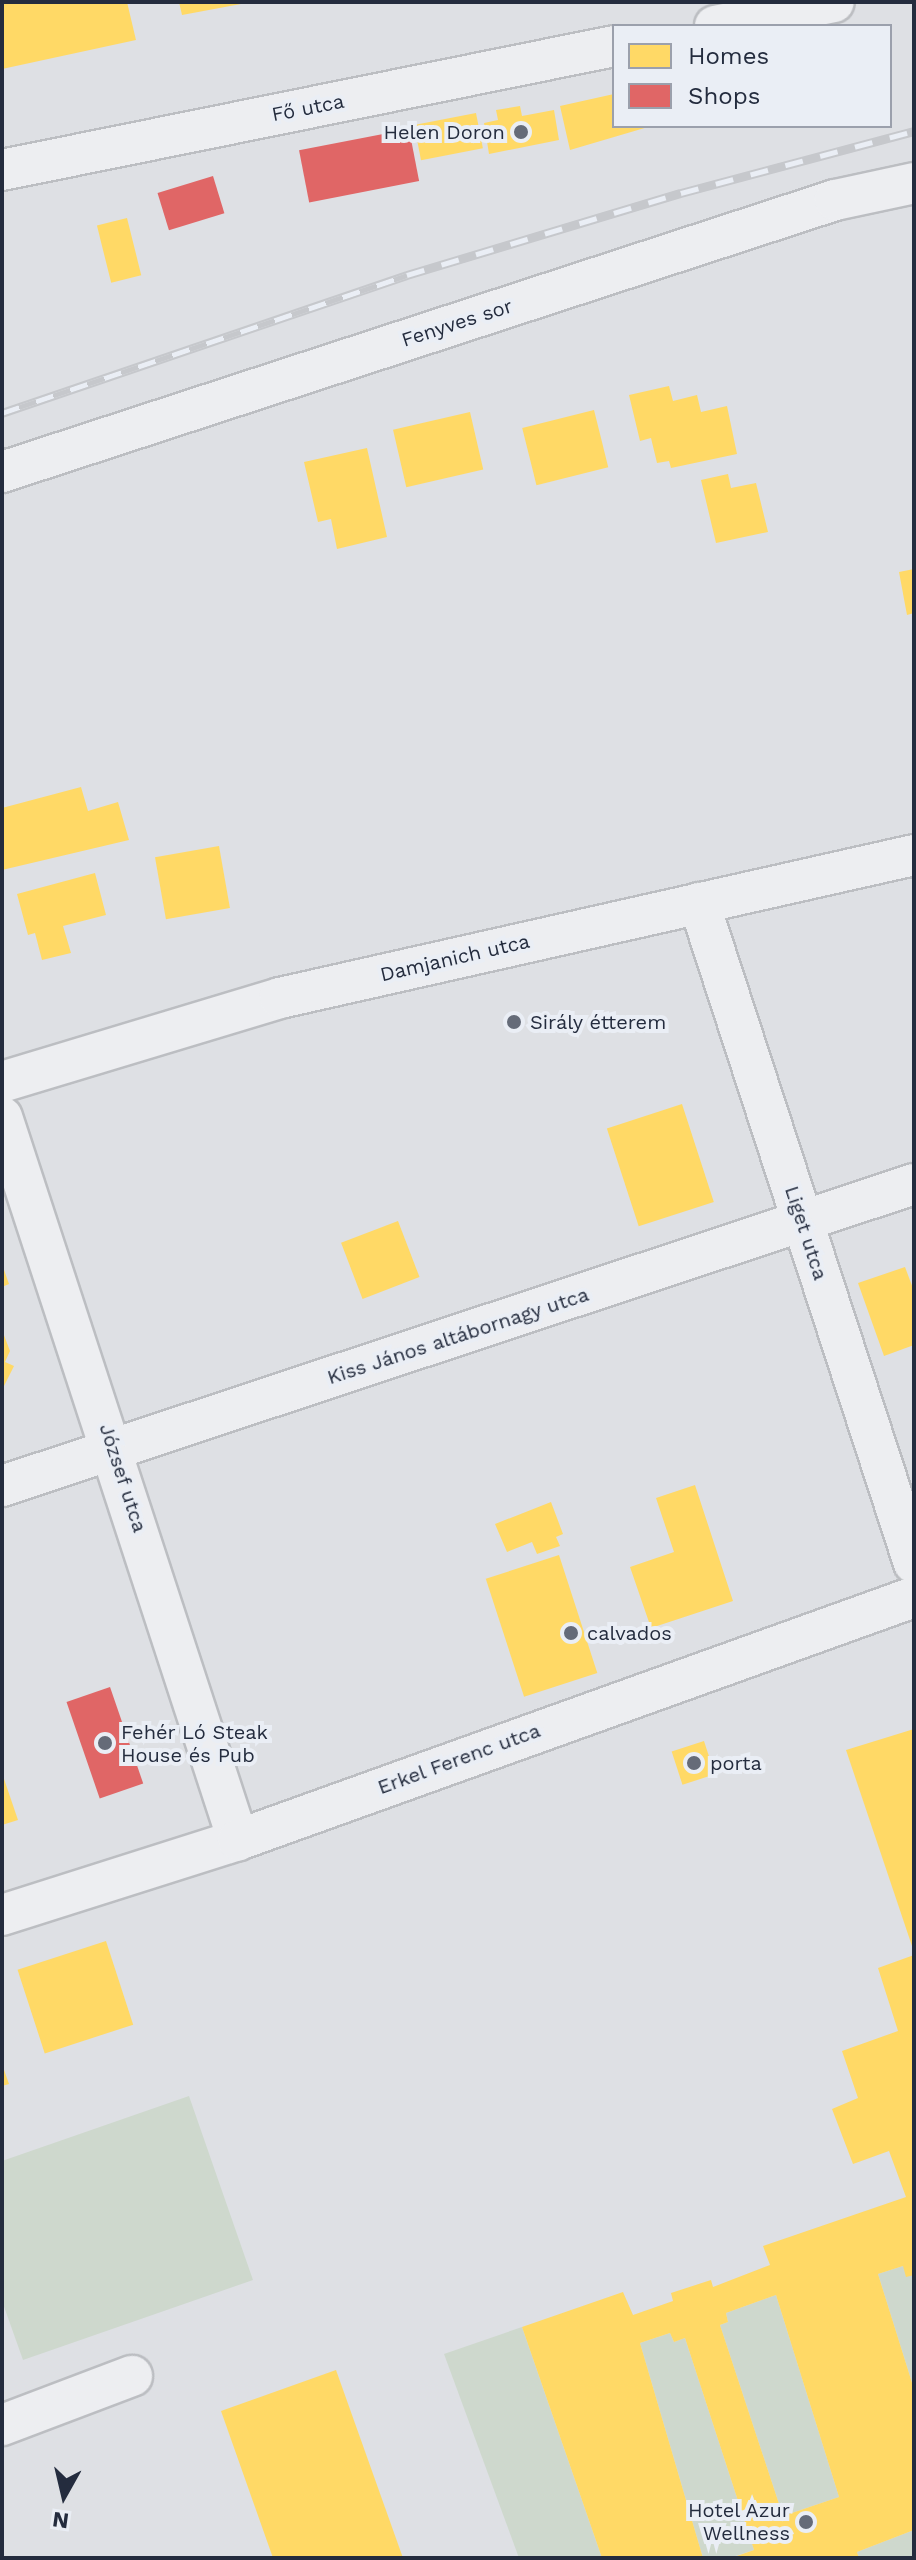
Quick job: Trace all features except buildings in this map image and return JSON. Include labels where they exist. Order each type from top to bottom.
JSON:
[{"type":"street","points":[[725,24],[834,2]]},
{"type":"street","name":"Fő utca","points":[[2,170],[612,46]]},
{"type":"street","name":"Fenyves sor","points":[[2,472],[835,200],[914,183]]},
{"type":"street","name":"Damjanich utca","points":[[2,1082],[280,998],[914,855]]},
{"type":"street","name":"Liget utca","points":[[699,903],[914,1563]]},
{"type":"street","name":"József utca","points":[[2,1117],[115,1450],[238,1840]]},
{"type":"street","name":"Kiss János altábornagy utca","points":[[2,1486],[914,1184]]},
{"type":"street","name":"Erkel Ferenc utca","points":[[2,1915],[238,1840],[914,1597]]},
{"type":"street","points":[[2,2425],[132,2376]]},
{"type":"shaded area","points":[[189,2096],[253,2280],[23,2360],[2,2301],[2,2161]]},
{"type":"shaded area","points":[[903,2266],[914,2275],[914,2389],[878,2274]]},
{"type":"shaded area","points":[[776,2295],[839,2497],[783,2516],[720,2325],[728,2322],[726,2313]]},
{"type":"shaded area","points":[[522,2327],[602,2558],[519,2558],[444,2354]]},
{"type":"shaded area","points":[[670,2333],[674,2342],[685,2338],[754,2550],[729,2558],[703,2558],[640,2343]]},
{"type":"shaded area","points":[[914,2530],[914,2558],[859,2558],[857,2552]]},
{"type":"railway","points":[[2,413],[407,275],[681,193],[914,131]]},
{"type":"place","name":"Helen Doron","points":[[521,132]]},
{"type":"place","name":"Sirály étterem","points":[[514,1022]]},
{"type":"place","name":"calvados","points":[[571,1633]]},
{"type":"place","name":"Fehér Ló Steak House és Pub","points":[[105,1743]]},
{"type":"place","name":"porta","points":[[694,1763]]},
{"type":"place","name":"Hotel Azur Wellness","points":[[806,2522]]}]
